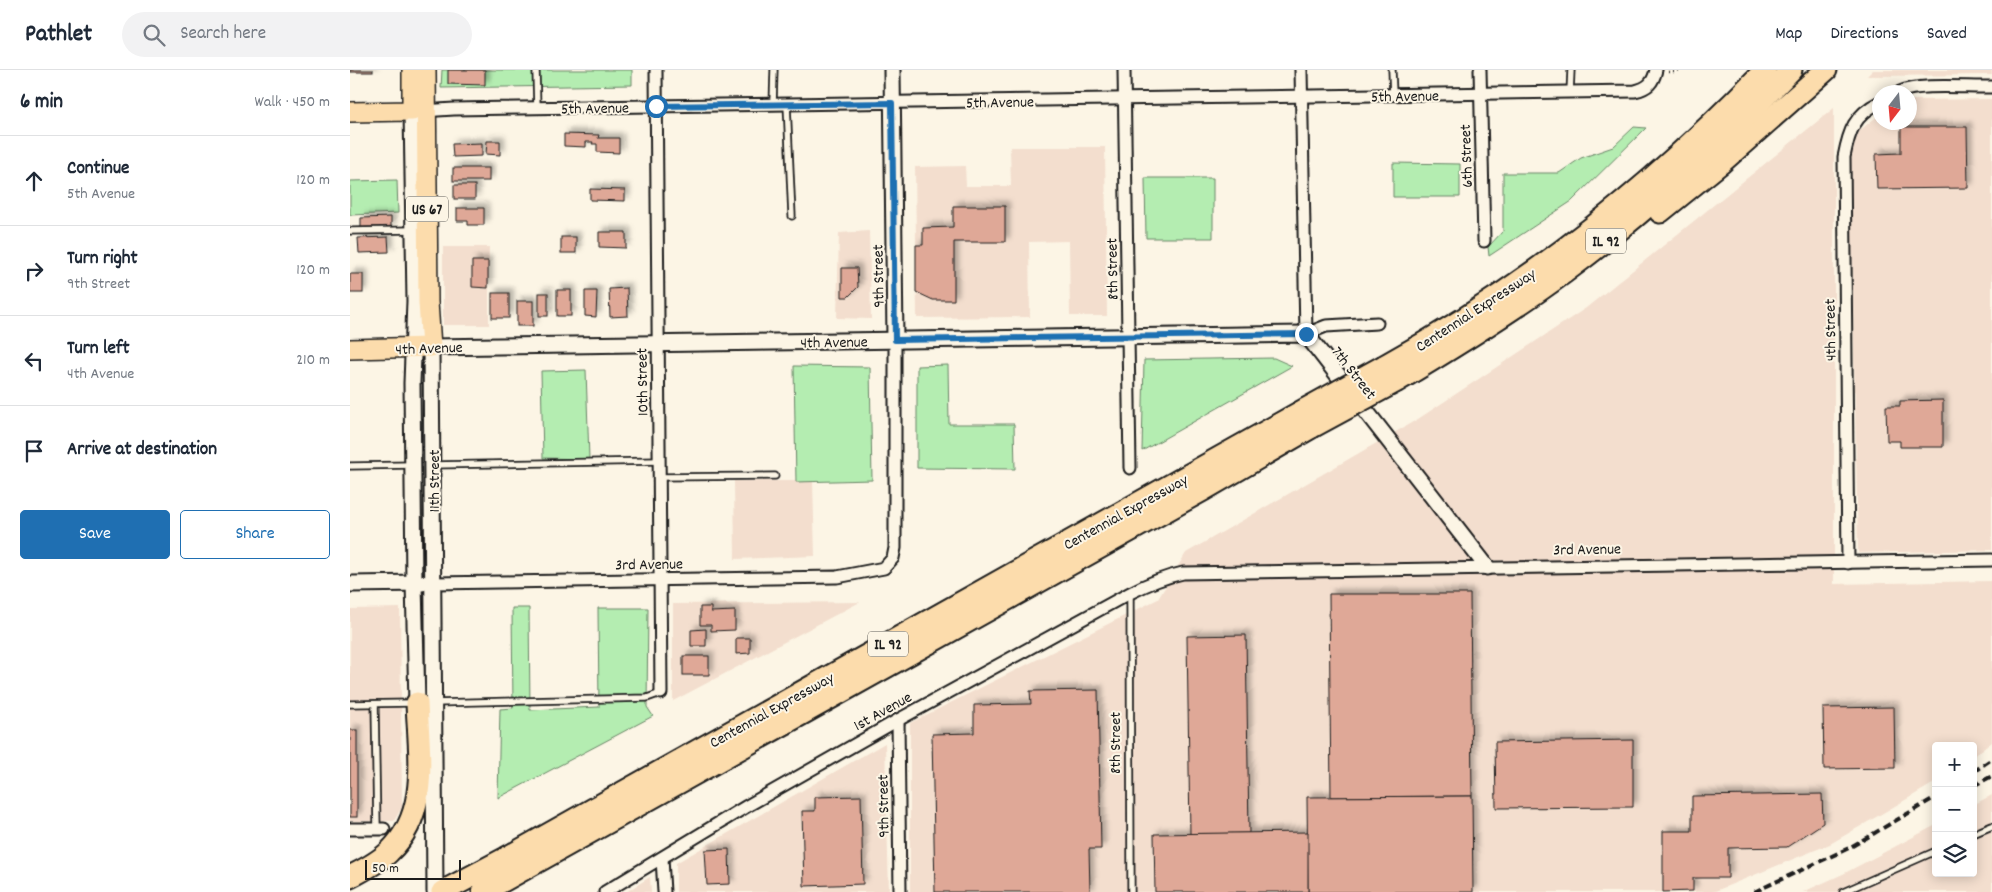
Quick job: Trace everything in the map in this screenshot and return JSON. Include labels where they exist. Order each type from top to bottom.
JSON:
[{"type":"highway","points":[[1675,157],[1749,70]]},
{"type":"highway","name":"Centennial Expressway","points":[[1390,374],[1586,233],[1675,157],[1765,70]]},
{"type":"highway","name":"Centennial Expressway","points":[[442,892],[476,885],[1203,490],[1309,418],[1390,374],[1468,339],[1564,272],[1638,214],[1711,150],[1791,70]]},
{"type":"highway","points":[[1564,272],[1648,220],[1685,193],[1826,70]]},
{"type":"highway","points":[[350,877],[388,854],[399,841],[414,815],[419,787],[426,703]]},
{"type":"main road","name":"11th Street","points":[[412,70],[419,111],[428,302],[422,348]]},
{"type":"main road","name":"11th Street","points":[[419,111],[426,70]]},
{"type":"main road","name":"5th Avenue","points":[[350,112],[419,111]]},
{"type":"main road","name":"4th Avenue","points":[[350,349],[422,348]]},
{"type":"street","name":"10th Street","points":[[656,70],[656,343],[661,693]]},
{"type":"street","name":"9th Street","points":[[884,568],[892,558],[895,548],[892,70]]},
{"type":"street","name":"8th Street","points":[[1124,70],[1130,468]]},
{"type":"street","points":[[1301,70],[1306,334]]},
{"type":"street","name":"6th Street","points":[[1480,70],[1484,241]]},
{"type":"street","name":"5th Avenue","points":[[419,111],[1634,91],[1644,89],[1649,85],[1654,79],[1656,70]]},
{"type":"street","points":[[1917,89],[1992,87]]},
{"type":"street","name":"4th Street","points":[[1848,563],[1844,157],[1852,126],[1872,107]]},
{"type":"street","name":"11th Street","points":[[419,111],[414,230],[422,348],[433,465],[434,583],[426,703]]},
{"type":"street","name":"4th Avenue","points":[[422,348],[1306,334],[1326,326],[1377,323]]},
{"type":"street","name":"7th Street","points":[[1306,334],[1487,567]]},
{"type":"street","name":"11th Street","points":[[422,348],[413,465],[414,584],[426,703],[435,892]]},
{"type":"street","name":"3rd Avenue","points":[[1183,573],[1992,560]]},
{"type":"street","name":"3rd Avenue","points":[[350,584],[837,578],[884,568]]},
{"type":"street","name":"1st Avenue","points":[[605,892],[898,720],[1130,593],[1153,582],[1183,573]]},
{"type":"street","name":"9th Street","points":[[898,720],[900,892]]},
{"type":"street","points":[[350,829],[380,829]]},
{"type":"street","points":[[662,858],[664,892]]},
{"type":"lane","points":[[536,70],[537,108]]},
{"type":"lane","points":[[774,70],[774,104]]},
{"type":"lane","points":[[1392,70],[1392,95]]},
{"type":"lane","points":[[1570,93],[1571,70]]},
{"type":"lane","points":[[787,104],[792,216]]},
{"type":"lane","points":[[350,231],[414,230]]},
{"type":"lane","points":[[433,465],[659,460]]},
{"type":"lane","points":[[350,466],[413,465]]},
{"type":"lane","points":[[659,477],[775,476]]},
{"type":"lane","name":"8th Street","points":[[1130,593],[1131,892]]},
{"type":"lane","points":[[350,704],[647,698],[661,693]]},
{"type":"lane","points":[[375,704],[380,829]]},
{"type":"lane","points":[[1977,832],[1992,826]]},
{"type":"lane","points":[[1843,892],[1932,853]]},
{"type":"shaded area","points":[[1873,70],[1992,70],[1992,75],[1867,76]]},
{"type":"shaded area","points":[[1992,99],[1992,550],[1858,553],[1850,154],[1859,131],[1872,121],[1872,130],[1917,130],[1917,100]]},
{"type":"shaded area","points":[[1834,108],[1834,584],[1992,581],[1992,742],[1977,754],[1977,742],[1932,742],[1932,784],[1830,844],[1713,892],[910,892],[910,723],[1158,599],[1186,553],[1418,419],[1586,308]]},
{"type":"shaded area","points":[[1010,147],[1105,147],[1107,316],[1070,316],[1069,241],[1029,242],[1030,317],[917,318],[915,167],[965,166],[966,186],[1011,186]]},
{"type":"shaded area","points":[[869,231],[871,319],[837,318],[839,233]]},
{"type":"shaded area","points":[[443,247],[489,247],[489,325],[443,325]]},
{"type":"shaded area","points":[[734,481],[813,481],[815,556],[735,559]]},
{"type":"shaded area","points":[[860,602],[673,701],[673,604]]},
{"type":"shaded area","points":[[400,608],[402,807],[394,821],[350,821],[350,609]]},
{"type":"shaded area","points":[[885,743],[889,892],[676,892],[676,863]]},
{"type":"shaded area","points":[[1992,795],[1992,892],[1803,892],[1843,874],[1932,827],[1932,877],[1977,877],[1977,803]]},
{"type":"shaded area","points":[[650,877],[651,892],[626,892]]},
{"type":"green space","points":[[442,70],[632,70],[632,85],[441,88]]},
{"type":"green space","points":[[1634,127],[1646,128],[1572,201],[1489,256],[1488,247],[1503,231],[1503,173],[1559,173],[1581,158],[1613,147]]},
{"type":"green space","points":[[1393,163],[1460,164],[1460,197],[1393,197]]},
{"type":"green space","points":[[1145,178],[1213,178],[1213,238],[1146,238]]},
{"type":"green space","points":[[397,180],[398,213],[350,215],[350,181]]},
{"type":"green space","points":[[1274,358],[1292,366],[1142,451],[1144,360]]},
{"type":"green space","points":[[948,365],[949,424],[1014,424],[1015,469],[917,468],[917,366]]},
{"type":"green space","points":[[794,366],[870,367],[872,480],[796,482]]},
{"type":"green space","points":[[586,370],[589,459],[543,458],[541,371]]},
{"type":"green space","points":[[512,608],[529,608],[530,710],[599,707],[598,608],[648,608],[647,707],[653,716],[498,798],[500,709],[513,708]]},
{"type":"building","points":[[350,70],[373,70],[373,72],[350,72]]},
{"type":"building","points":[[448,70],[485,70],[485,85],[448,84]]},
{"type":"building","points":[[1917,127],[1967,127],[1968,188],[1877,189],[1876,154],[1901,153],[1901,130],[1917,130]]},
{"type":"building","points":[[564,134],[599,135],[598,138],[619,138],[619,153],[597,152],[597,144],[592,144],[593,142],[586,142],[586,147],[564,146]]},
{"type":"building","points":[[487,141],[500,141],[500,155],[486,154]]},
{"type":"building","points":[[482,143],[482,156],[453,157],[452,144]]},
{"type":"building","points":[[453,168],[489,168],[489,181],[453,181]]},
{"type":"building","points":[[454,185],[475,185],[475,199],[454,199]]},
{"type":"building","points":[[590,189],[625,190],[625,201],[590,200]]},
{"type":"building","points":[[953,206],[1005,206],[1005,242],[954,242],[954,300],[933,300],[916,292],[916,245],[923,245],[923,228],[953,227]]},
{"type":"building","points":[[457,208],[484,208],[484,225],[468,225],[468,221],[457,221]]},
{"type":"building","points":[[391,217],[391,228],[361,228],[361,218]]},
{"type":"building","points":[[599,232],[626,232],[626,248],[599,247]]},
{"type":"building","points":[[388,237],[389,252],[359,253],[358,238]]},
{"type":"building","points":[[561,237],[576,237],[576,253],[561,253]]},
{"type":"building","points":[[472,261],[488,261],[488,288],[472,287]]},
{"type":"building","points":[[842,268],[857,268],[858,287],[848,297],[842,297]]},
{"type":"building","points":[[350,274],[363,274],[363,293],[350,293]]},
{"type":"building","points":[[627,288],[628,316],[610,317],[609,289]]},
{"type":"building","points":[[557,290],[571,290],[571,316],[557,316]]},
{"type":"building","points":[[585,291],[597,291],[596,317],[585,316]]},
{"type":"building","points":[[492,293],[509,293],[509,318],[492,318]]},
{"type":"building","points":[[539,293],[548,293],[548,316],[539,316]]},
{"type":"building","points":[[517,301],[533,301],[533,326],[517,326]]},
{"type":"building","points":[[1943,400],[1943,447],[1900,447],[1900,441],[1887,441],[1886,406],[1900,406],[1900,401]]},
{"type":"building","points":[[1329,594],[1470,594],[1472,796],[1331,797]]},
{"type":"building","points":[[700,607],[711,607],[711,612],[735,611],[735,630],[711,631],[711,625],[700,625]]},
{"type":"building","points":[[706,629],[706,646],[691,646],[691,630]]},
{"type":"building","points":[[1246,635],[1249,833],[1190,834],[1187,636]]},
{"type":"building","points":[[736,638],[750,638],[750,653],[736,654]]},
{"type":"building","points":[[683,656],[709,656],[709,675],[683,675]]},
{"type":"building","points":[[1098,690],[1101,849],[1089,849],[1090,892],[935,892],[932,734],[974,733],[974,705],[1031,704],[1030,691]]},
{"type":"building","points":[[1894,707],[1895,768],[1824,769],[1823,708]]},
{"type":"building","points":[[350,730],[357,730],[357,817],[350,817]]},
{"type":"building","points":[[1633,740],[1633,807],[1496,808],[1495,742]]},
{"type":"building","points":[[1822,794],[1823,823],[1787,847],[1728,848],[1728,878],[1693,878],[1693,891],[1663,892],[1663,831],[1692,831],[1692,796]]},
{"type":"building","points":[[861,796],[863,884],[804,886],[802,811],[815,811],[815,797]]},
{"type":"building","points":[[1472,796],[1473,892],[1308,892],[1307,797]]},
{"type":"building","points":[[1308,832],[1308,892],[1155,892],[1154,834]]},
{"type":"building","points":[[729,849],[730,884],[707,885],[705,850]]},
{"type":"railway","points":[[1977,769],[1992,759]]},
{"type":"railway","points":[[1977,784],[1992,776]]},
{"type":"railway","points":[[1754,892],[1849,848],[1932,799]]},
{"type":"route","points":[[656,106],[892,103],[895,340],[1306,334]]}]
